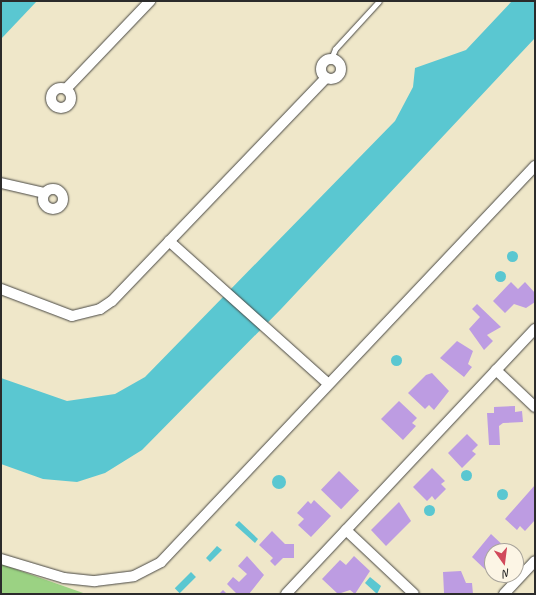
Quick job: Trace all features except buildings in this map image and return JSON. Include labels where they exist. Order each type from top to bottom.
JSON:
[{"type":"street","points":[[66,89],[150,1]]},
{"type":"street","points":[[330,59],[339,62],[341,73],[333,79],[326,78],[322,67],[330,59]]},
{"type":"street","points":[[1,289],[63,313],[88,314],[112,301],[326,78]]},
{"type":"street","points":[[1,559],[77,580],[118,580],[148,570],[194,530],[327,383],[535,166]]},
{"type":"street","points":[[1,183],[44,193]]},
{"type":"street","points":[[169,241],[224,288],[327,383]]},
{"type":"street","points":[[286,594],[535,329]]},
{"type":"street","points":[[496,370],[535,406]]},
{"type":"street","points":[[346,530],[414,594]]},
{"type":"street","points":[[504,594],[535,561]]},
{"type":"lane","points":[[330,59],[335,49],[379,1]]},
{"type":"green space","points":[[1,564],[86,594],[1,594]]},
{"type":"water","points":[[1,1],[37,1],[1,39]]},
{"type":"water","points":[[512,1],[535,1],[535,38],[282,308],[142,450],[105,473],[77,482],[43,479],[1,464],[1,378],[67,401],[115,394],[145,377],[395,121],[413,87],[415,68],[466,50]]},
{"type":"water","points":[[512,250],[516,252],[518,256],[516,260],[512,262],[508,260],[506,256],[508,252]]},
{"type":"water","points":[[498,271],[502,271],[504,272],[504,280],[498,281],[495,278],[495,274]]},
{"type":"water","points":[[396,354],[400,356],[402,360],[400,364],[396,366],[392,364],[390,360],[392,356]]},
{"type":"water","points":[[464,470],[468,470],[470,471],[470,479],[464,480],[461,477],[461,473]]},
{"type":"water","points":[[276,475],[282,475],[286,479],[286,485],[282,489],[276,489],[272,485],[272,479]]},
{"type":"water","points":[[500,489],[504,489],[506,490],[506,498],[500,499],[497,496],[497,492]]},
{"type":"water","points":[[427,505],[431,505],[433,506],[433,514],[427,515],[424,512],[424,508]]},
{"type":"water","points":[[239,521],[258,539],[255,543],[235,525]]},
{"type":"water","points":[[217,546],[222,550],[210,562],[206,558]]},
{"type":"water","points":[[191,572],[196,577],[180,593],[175,588]]},
{"type":"water","points":[[370,577],[381,586],[377,594],[365,583]]}]
